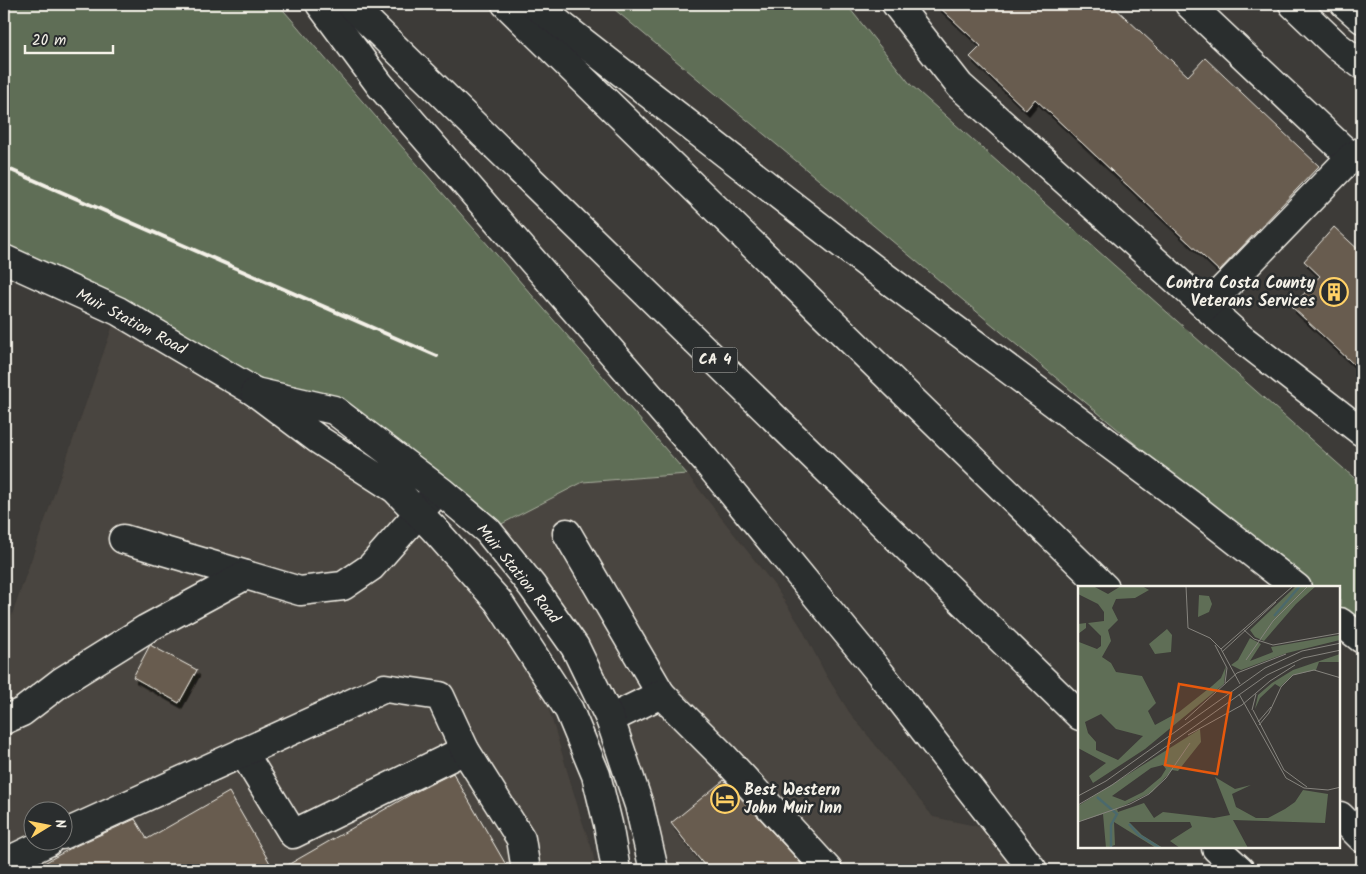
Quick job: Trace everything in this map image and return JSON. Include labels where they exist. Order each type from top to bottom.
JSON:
[{"type":"main road","points":[[320,4],[380,85],[713,468],[880,673],[1033,870]]},
{"type":"main road","name":"CA 4","points":[[350,4],[1078,714]]},
{"type":"main road","points":[[506,4],[1103,586]]},
{"type":"main road","points":[[534,4],[874,269],[1191,505],[1294,586]]},
{"type":"main road","points":[[1188,4],[1356,154],[1206,307]]},
{"type":"main road","points":[[1293,4],[1337,46],[1362,65]]},
{"type":"main road","points":[[1345,4],[1362,18]]},
{"type":"main road","points":[[905,7],[960,86],[1241,338],[1362,432]]},
{"type":"main road","name":"Muir Station Road","points":[[4,259],[118,311],[255,392],[319,440],[395,489],[498,601],[569,710],[596,775],[608,824],[616,870]]},
{"type":"main road","name":"Muir Station Road","points":[[255,392],[334,410],[439,490],[488,531],[532,586],[575,647],[610,719],[639,806],[654,870]]},
{"type":"main road","points":[[123,539],[300,591],[343,586],[371,567],[439,490]]},
{"type":"main road","points":[[566,533],[661,694],[724,758],[828,870]]},
{"type":"main road","points":[[4,720],[22,712],[62,682],[146,629],[246,575]]},
{"type":"main road","points":[[1341,623],[1362,639]]},
{"type":"main road","points":[[72,830],[385,688],[440,696],[466,750],[521,839],[526,870]]},
{"type":"main road","points":[[610,719],[661,694]]},
{"type":"main road","points":[[243,752],[293,834],[466,750]]},
{"type":"main road","points":[[1341,817],[1362,838]]},
{"type":"main road","points":[[1217,849],[1240,870]]},
{"type":"main road","points":[[4,863],[27,852]]},
{"type":"shaded area","points":[[118,311],[395,489],[498,601],[483,608],[547,703],[592,849],[596,870],[4,870],[4,638]]},
{"type":"shaded area","points":[[687,474],[774,585],[801,627],[826,675],[849,712],[933,817],[1004,832],[1033,870],[654,870],[610,719],[488,531],[583,482]]},
{"type":"green space","points":[[4,4],[278,4],[687,474],[583,482],[488,531],[334,410],[255,392],[4,259]]},
{"type":"green space","points":[[608,4],[846,4],[911,85],[1362,485],[1362,633],[1341,615],[1341,586],[1306,586]]},
{"type":"building","points":[[936,4],[1111,4],[1188,76],[1205,58],[1319,166],[1219,271],[1035,99],[1026,110],[970,57],[981,46]]},
{"type":"building","name":"Contra Costa County Veterans Services","points":[[1334,227],[1362,253],[1362,372],[1292,307],[1320,276],[1304,261]]},
{"type":"building","points":[[150,645],[197,670],[179,703],[133,677]]},
{"type":"building","points":[[453,773],[509,870],[279,870],[415,792]]},
{"type":"building","name":"Best Western John Muir Inn","points":[[724,780],[806,870],[708,870],[671,823]]},
{"type":"building","points":[[229,792],[274,870],[32,870],[64,852],[72,852],[72,848],[135,819],[147,839]]},
{"type":"railway","points":[[4,167],[437,356]]},
{"type":"place","name":"Contra Costa County Veterans Services","points":[[1334,292]]},
{"type":"place","name":"Best Western John Muir Inn","points":[[725,799]]}]
